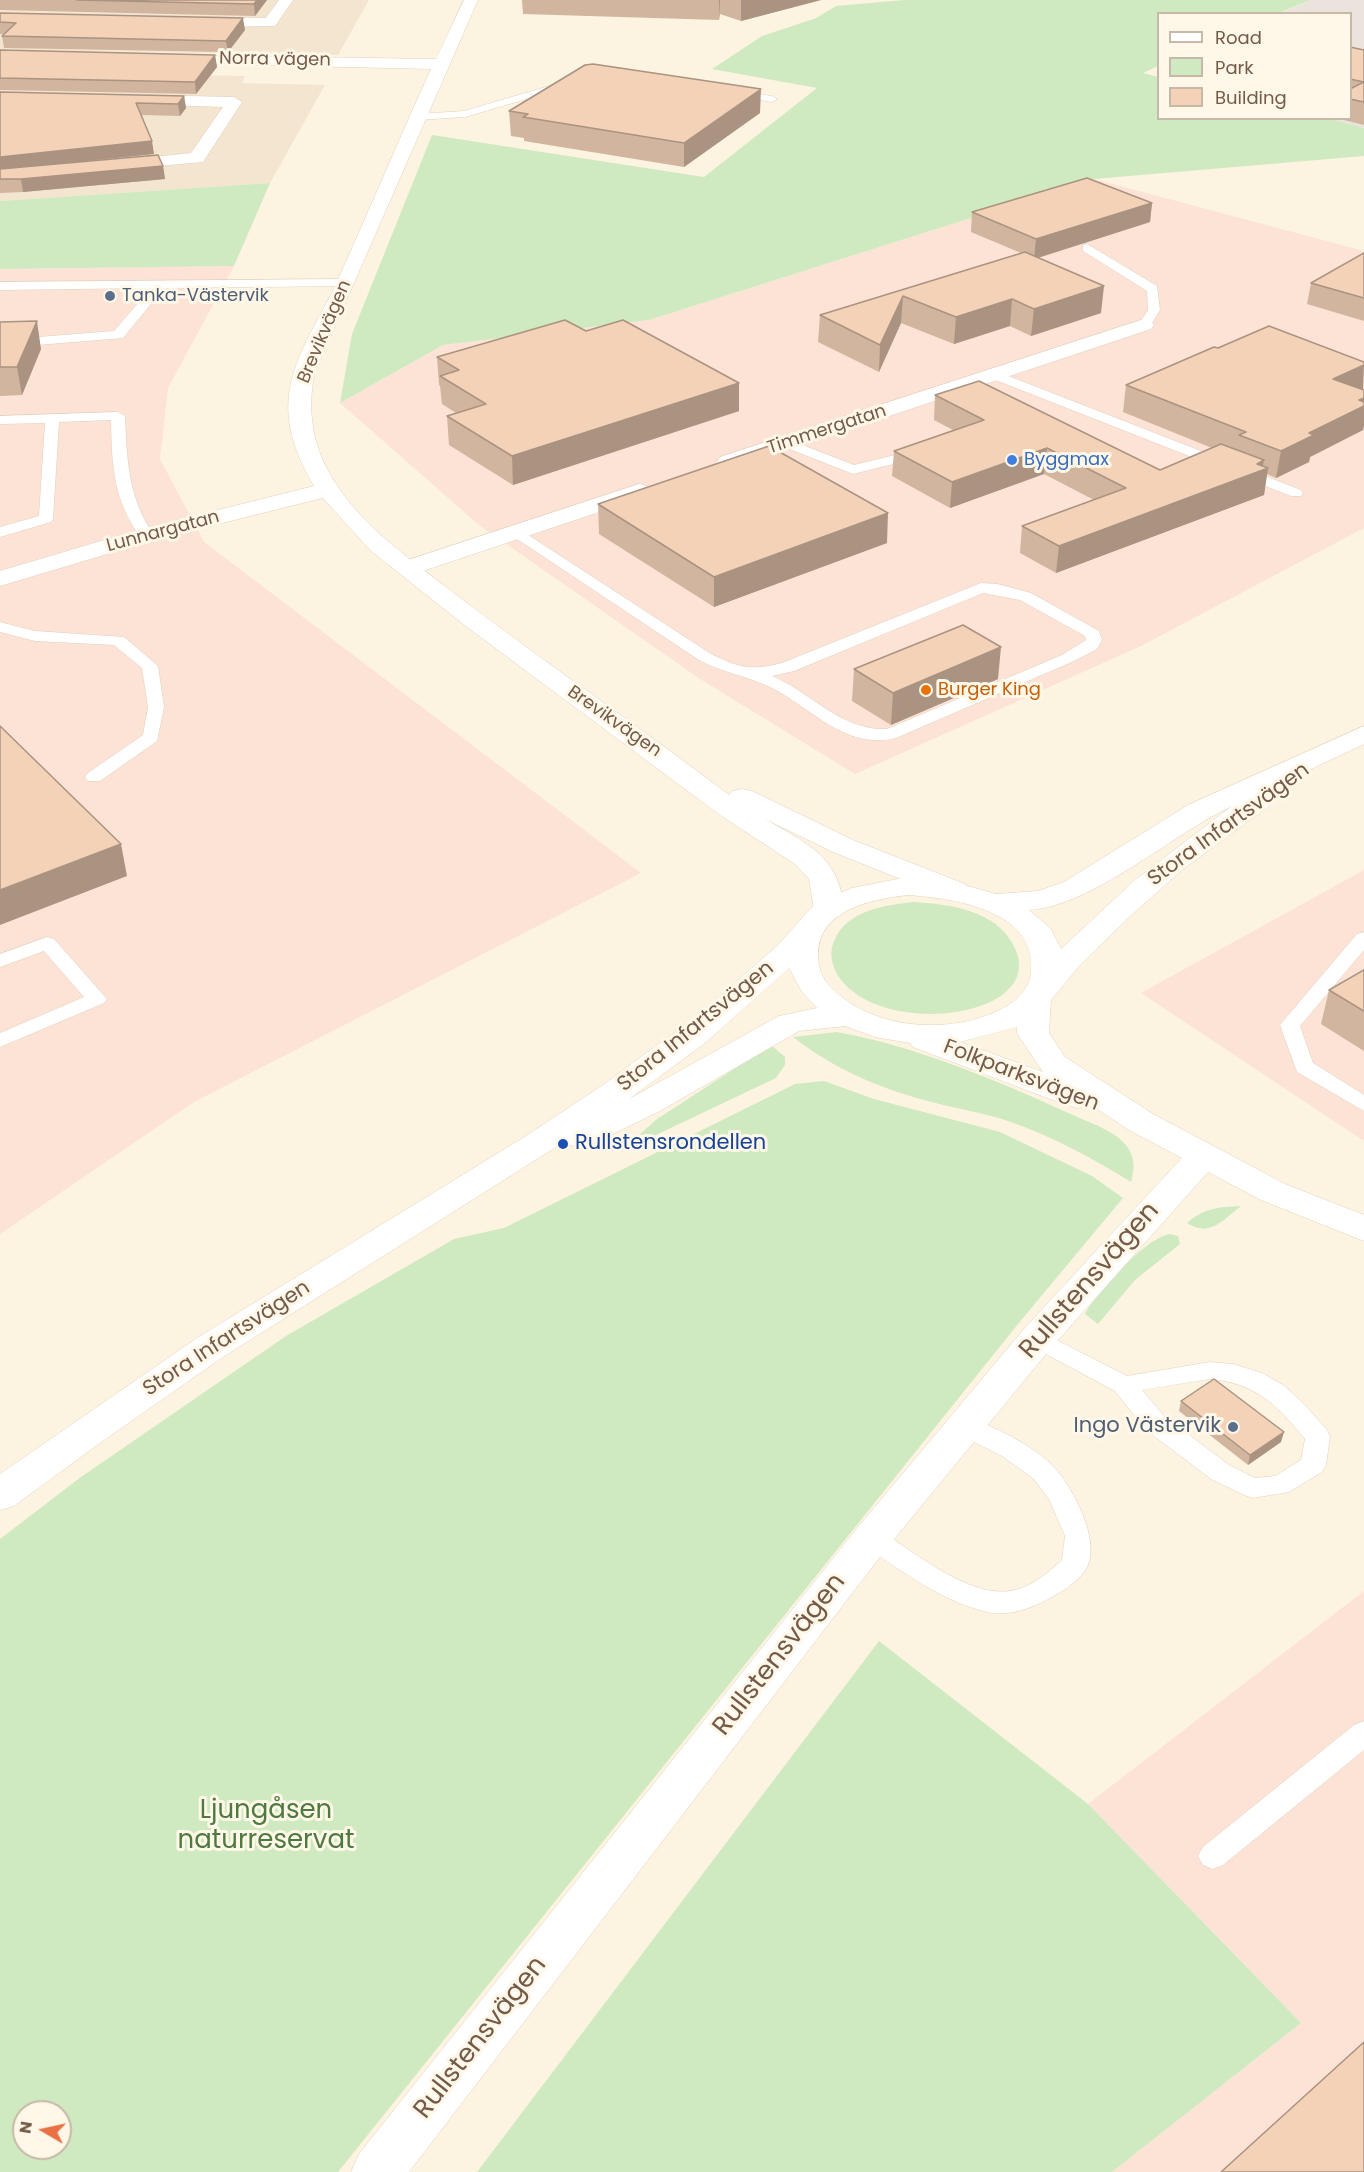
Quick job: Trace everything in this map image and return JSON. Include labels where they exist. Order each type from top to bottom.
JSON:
[{"type":"street","points":[[188,21],[270,23],[286,0]]},
{"type":"street","name":"Brevikvägen","points":[[471,0],[306,368],[301,386],[299,414],[304,441],[313,465],[328,490],[349,516],[408,568],[485,630],[675,765],[739,815],[808,860],[821,872],[826,884],[829,910]]},
{"type":"street","name":"Norra vägen","points":[[155,58],[441,64]]},
{"type":"street","points":[[100,168],[197,158],[234,102],[117,99]]},
{"type":"street","name":"Timmergatan","points":[[708,469],[1144,325]]},
{"type":"street","points":[[408,568],[663,484]]},
{"type":"street","name":"Lunnargatan","points":[[0,579],[146,535],[328,490]]},
{"type":"street","name":"Stora Infartsvägen","points":[[997,903],[1043,900],[1074,888],[1198,811],[1353,739]]},
{"type":"street","name":"Stora Infartsvägen","points":[[1039,993],[1088,938],[1154,876],[1217,828],[1353,739]]},
{"type":"street","name":"Brevikvägen","points":[[675,765],[843,846],[954,890]]},
{"type":"street","points":[[908,886],[954,890],[997,903],[1016,914],[1041,940],[1047,956],[1049,971],[1039,993],[1000,1023],[978,1030],[952,1034],[899,1031],[851,1016],[826,998],[808,978],[803,963],[803,948],[807,934],[816,921],[845,900],[885,888],[908,886]]},
{"type":"street","name":"Stora Infartsvägen","points":[[0,1495],[169,1374],[342,1264],[461,1194],[654,1066],[744,994],[807,934]]},
{"type":"street","name":"Folkparksvägen","points":[[1039,993],[1033,1033],[1040,1048],[1053,1064],[1141,1122],[1273,1192],[1364,1229]]},
{"type":"street","name":"Stora Infartsvägen","points":[[461,1194],[648,1103],[770,1032],[790,1023],[851,1016]]},
{"type":"street","name":"Folkparksvägen","points":[[899,1031],[1016,1072],[1141,1122]]},
{"type":"street","name":"Rullstensvägen","points":[[377,2172],[872,1538],[1037,1339],[1153,1208],[1204,1155]]},
{"type":"lane","points":[[417,117],[465,114],[560,86],[583,71]]},
{"type":"lane","points":[[723,92],[772,99]]},
{"type":"lane","points":[[1087,248],[1153,289],[1154,310],[1144,325]]},
{"type":"lane","points":[[0,286],[346,283]]},
{"type":"lane","points":[[0,344],[118,335],[161,284]]},
{"type":"lane","points":[[993,375],[1296,493]]},
{"type":"lane","points":[[0,420],[118,416],[121,482],[132,518],[146,535]]},
{"type":"lane","points":[[0,532],[46,519],[52,418]]},
{"type":"lane","points":[[787,443],[853,470],[938,449]]},
{"type":"lane","points":[[516,532],[705,657],[729,669],[755,675],[779,685],[844,728],[871,735],[890,734],[1068,658],[1090,646],[1094,640],[1093,634],[1024,594],[1012,590],[981,588],[788,667],[755,675]]},
{"type":"lane","points":[[0,627],[34,636],[118,640],[150,666],[156,707],[151,737],[94,777]]},
{"type":"lane","points":[[1364,938],[1290,1025],[1304,1067],[1364,1104]]},
{"type":"lane","points":[[0,961],[47,943],[98,999],[0,1041]]},
{"type":"lane","points":[[1037,1339],[1124,1384],[1155,1423],[1220,1472],[1253,1488],[1280,1485],[1313,1465],[1318,1437],[1294,1406],[1263,1381],[1236,1372],[1200,1370],[1124,1384]]},
{"type":"lane","points":[[872,1538],[953,1590],[1001,1604],[1021,1599],[1051,1586],[1075,1565],[1078,1536],[1060,1494],[1043,1472],[1011,1449],[965,1426]]},
{"type":"lane","points":[[1213,1856],[1364,1733]]},
{"type":"shaded area","points":[[0,0],[369,0],[338,55],[0,50]]},
{"type":"shaded area","points":[[1310,0],[1364,0],[1364,128],[1330,120],[1352,120],[1352,12],[1283,12]]},
{"type":"shaded area","points":[[0,71],[245,76],[242,83],[325,85],[270,183],[0,201]]},
{"type":"shaded area","points":[[1094,179],[1364,251],[1364,528],[1141,646],[855,774],[700,679],[479,525],[340,403],[443,345],[649,320]]},
{"type":"shaded area","points":[[234,266],[168,388],[160,459],[204,542],[641,873],[194,1102],[0,1234],[0,269]]},
{"type":"shaded area","points":[[1364,870],[1364,1141],[1141,993]]},
{"type":"shaded area","points":[[1364,1591],[1364,2172],[1112,2172],[1301,2023],[1088,1804]]},
{"type":"green space","points":[[904,0],[1310,0],[1281,12],[1157,12],[1157,66],[1143,73],[1157,77],[1157,120],[1334,120],[1364,128],[1364,156],[1094,179],[649,320],[443,345],[340,403],[352,334],[432,135],[704,177],[817,88],[712,69],[762,36],[816,18],[836,6]]},
{"type":"green space","points":[[270,183],[234,266],[0,269],[0,201]]},
{"type":"green space","points":[[914,902],[940,904],[966,910],[979,914],[1000,928],[1009,938],[1019,965],[1011,987],[990,1002],[959,1012],[924,1014],[889,1009],[858,996],[835,970],[831,952],[835,939],[841,929],[858,915],[880,907]]},
{"type":"green space","points":[[837,1032],[868,1038],[958,1066],[1101,1127],[1120,1139],[1131,1153],[1133,1172],[1131,1182],[1102,1164],[1040,1133],[998,1118],[906,1095],[872,1083],[839,1067],[793,1037]]},
{"type":"green space","points":[[771,1045],[785,1057],[785,1065],[776,1078],[620,1152],[657,1119]]},
{"type":"green space","name":"Ljungåsen naturreservat","points":[[824,1081],[874,1099],[1000,1132],[1092,1176],[1123,1198],[1018,1324],[338,2172],[0,2172],[0,1539],[81,1477],[286,1336],[454,1239],[504,1228],[795,1084]]},
{"type":"green space","points":[[1241,1206],[1209,1228],[1202,1229],[1187,1223],[1212,1209]]},
{"type":"green space","points":[[1170,1234],[1178,1236],[1180,1244],[1135,1280],[1098,1324],[1085,1314],[1100,1292],[1123,1267],[1148,1245]]},
{"type":"green space","points":[[879,1641],[1088,1804],[1301,2023],[1112,2172],[477,2172]]},
{"type":"building","points":[[77,0],[257,0],[254,4]]},
{"type":"building","points":[[0,13],[243,18],[226,41],[2,36],[16,23],[0,22]]},
{"type":"building","points":[[1352,47],[1364,50],[1364,82],[1352,79]]},
{"type":"building","points":[[0,50],[215,55],[195,82],[0,78]]},
{"type":"building","points":[[593,64],[761,89],[684,143],[523,117],[528,114],[509,111],[585,65]]},
{"type":"building","points":[[1364,82],[1364,102],[1352,99],[1352,88]]},
{"type":"building","points":[[0,92],[184,96],[178,104],[136,103],[152,141],[0,157]]},
{"type":"building","points":[[158,155],[163,166],[0,179],[0,169]]},
{"type":"building","points":[[1087,178],[1152,203],[1036,239],[972,212]]},
{"type":"building","points":[[1025,252],[1104,286],[1034,309],[1012,299],[956,317],[903,296],[880,345],[820,315]]},
{"type":"building","points":[[1364,253],[1364,298],[1311,283]]},
{"type":"building","points":[[565,320],[586,331],[623,320],[739,383],[512,456],[447,416],[486,404],[440,376],[459,370],[437,357]]},
{"type":"building","points":[[37,321],[17,367],[0,367],[0,322]]},
{"type":"building","points":[[1269,326],[1364,362],[1364,365],[1333,379],[1364,390],[1364,398],[1359,400],[1364,402],[1364,406],[1309,433],[1314,435],[1281,451],[1239,435],[1246,432],[1126,385],[1214,347],[1218,348]]},
{"type":"building","points":[[979,381],[1160,470],[1221,444],[1264,460],[1257,464],[1268,468],[1059,546],[1022,526],[1126,488],[1047,448],[952,482],[894,451],[984,420],[935,395]]},
{"type":"building","points":[[769,446],[888,513],[714,577],[598,504]]},
{"type":"building","points":[[963,625],[1001,647],[893,693],[854,669]]},
{"type":"building","points":[[0,726],[121,844],[0,890]]},
{"type":"building","points":[[1364,970],[1364,1011],[1329,990]]},
{"type":"building","points":[[1214,1379],[1284,1432],[1250,1455],[1181,1401]]},
{"type":"building","points":[[1364,2042],[1364,2172],[1221,2172]]},
{"type":"place","name":"Tanka-Västervik","points":[[110,296]]},
{"type":"place","name":"Byggmax","points":[[1012,460]]},
{"type":"place","name":"Burger King","points":[[926,690]]},
{"type":"place","name":"Rullstensrondellen","points":[[563,1144]]},
{"type":"place","name":"Ingo Västervik","points":[[1233,1427]]}]
